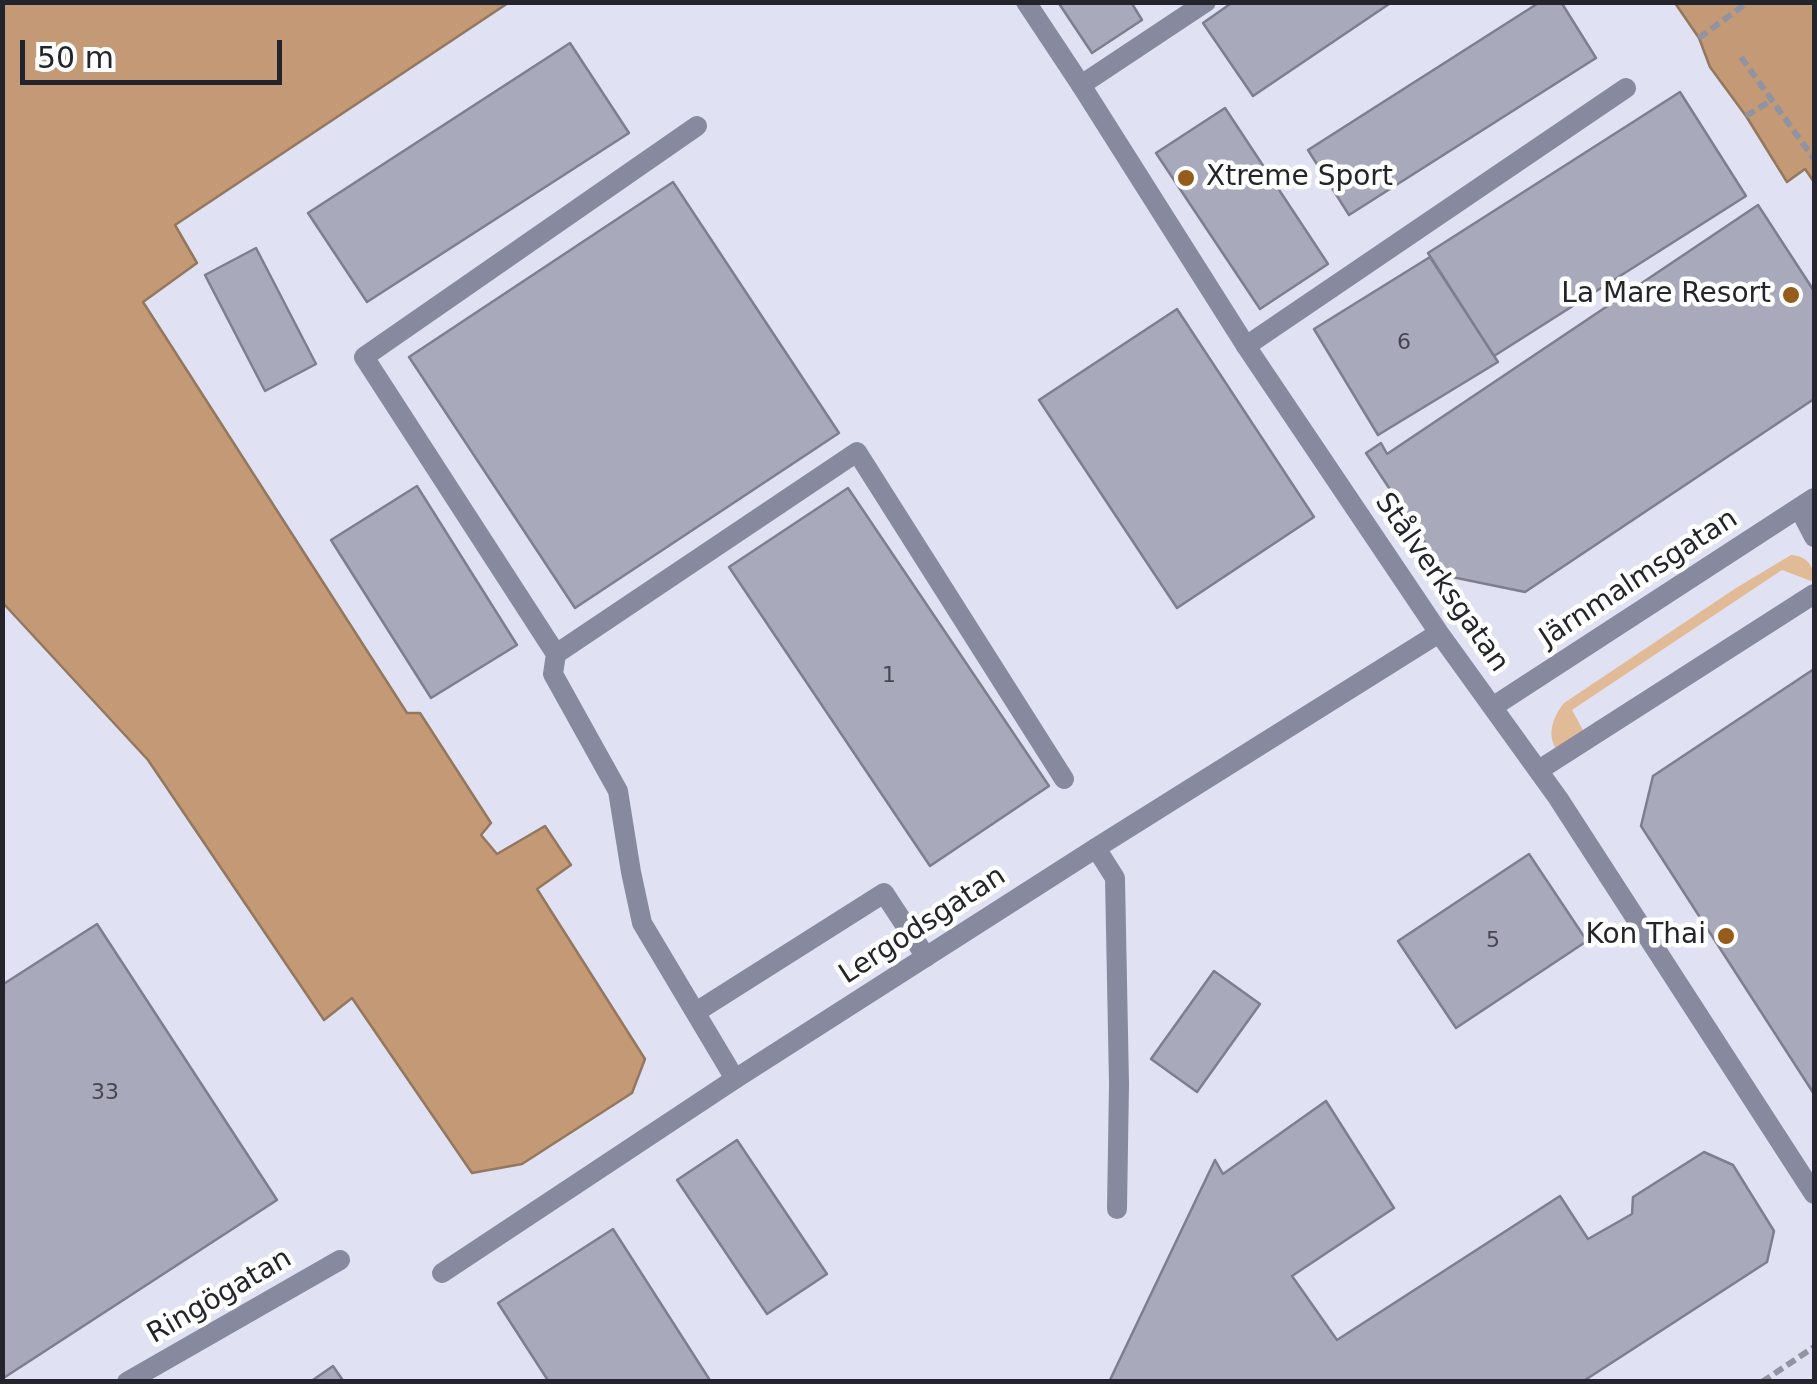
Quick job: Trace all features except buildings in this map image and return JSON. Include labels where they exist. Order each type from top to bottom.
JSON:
[{"type":"street","name":"Stålverksgatan","points":[[1026,2],[1246,346],[1440,633],[1539,770],[1814,1194]]},
{"type":"street","points":[[1081,85],[1206,2]]},
{"type":"street","points":[[1246,346],[1626,88]]},
{"type":"street","points":[[697,126],[364,357],[556,654],[554,674],[618,791],[642,923],[736,1079]]},
{"type":"street","points":[[556,654],[857,452],[1064,779]]},
{"type":"street","points":[[1806,503],[1814,537]]},
{"type":"street","name":"Järnmalmsgatan","points":[[1494,706],[1806,503]]},
{"type":"street","points":[[1539,770],[1814,594]]},
{"type":"street","name":"Lergodsgatan","points":[[442,1273],[1096,848],[1440,633]]},
{"type":"street","points":[[1096,848],[1115,878],[1117,1209]]},
{"type":"street","points":[[696,1012],[884,894],[926,958]]},
{"type":"street","name":"Ringögatan","points":[[127,1382],[340,1260]]},
{"type":"path","points":[[1699,38],[1748,2]]},
{"type":"path","points":[[1741,57],[1814,160]]},
{"type":"path","points":[[1746,116],[1772,100]]},
{"type":"path","points":[[1762,1382],[1814,1347]]},
{"type":"shaded area","points":[[3,2],[508,3],[175,225],[197,263],[143,302],[407,713],[420,713],[491,823],[481,835],[497,854],[545,826],[571,865],[537,889],[645,1059],[632,1093],[522,1164],[472,1173],[352,998],[324,1020],[148,760],[3,603]]},
{"type":"shaded area","points":[[1675,3],[1814,3],[1814,182],[1805,169],[1787,182],[1710,67],[1699,38]]},
{"type":"shaded area","points":[[1791,555],[1808,562],[1814,579],[1782,570],[1572,710],[1583,730],[1562,747],[1555,747],[1553,724],[1564,703]]},
{"type":"place","name":"Xtreme Sport","points":[[1186,178]]},
{"type":"place","name":"La Mare Resort","points":[[1791,295]]},
{"type":"place","name":"Kon Thai","points":[[1726,936]]}]
